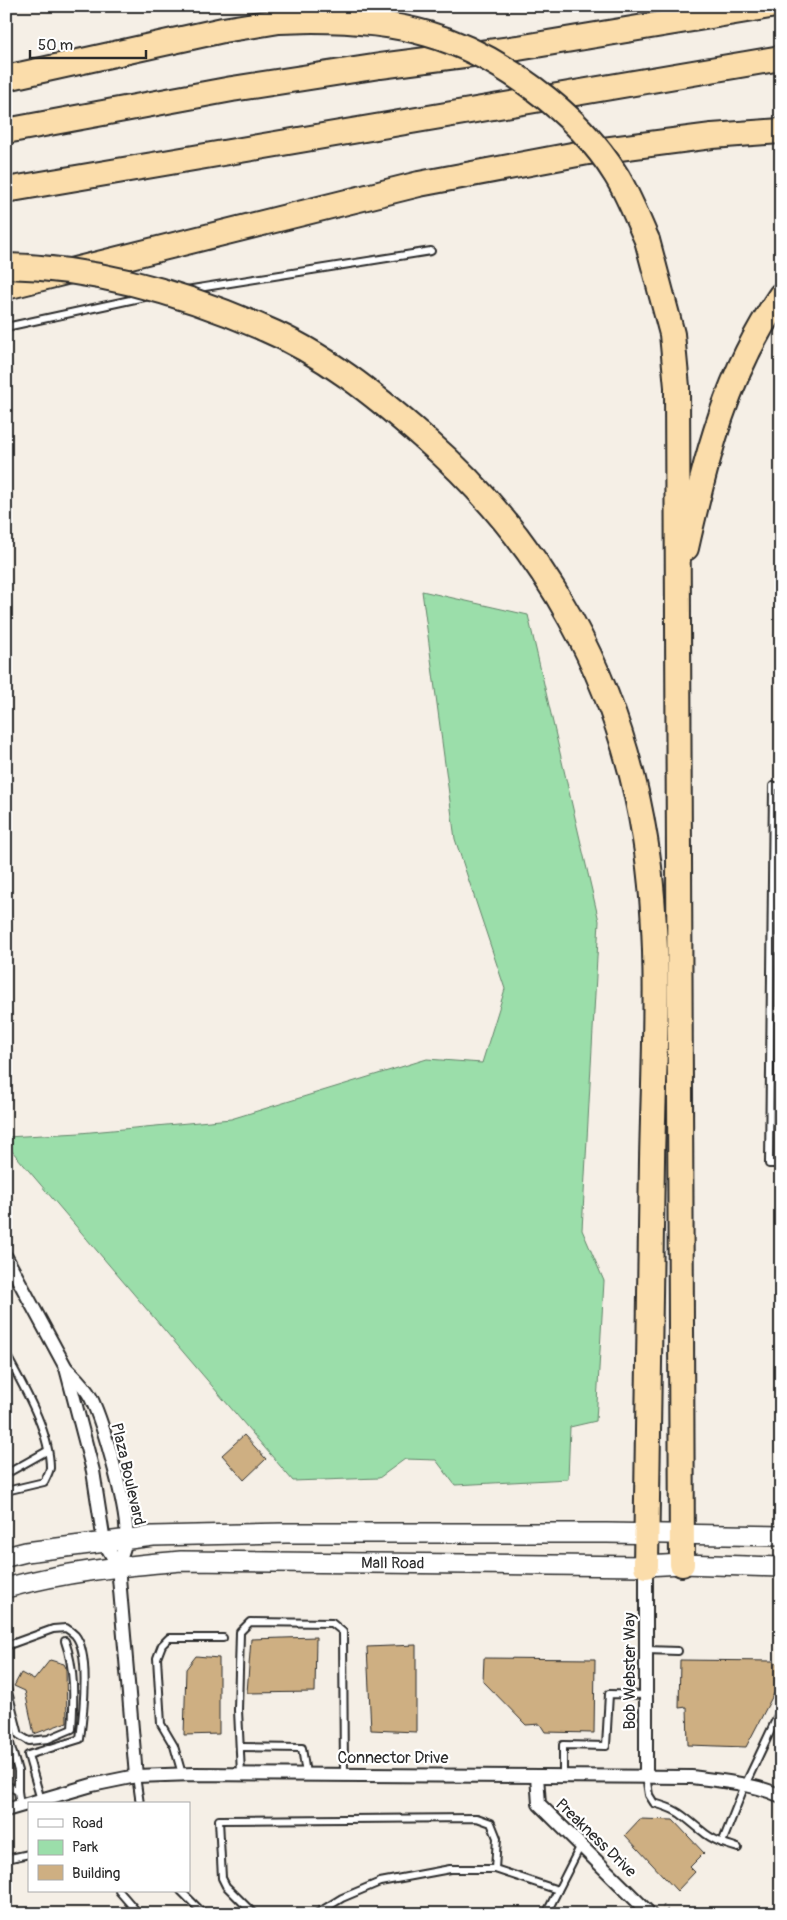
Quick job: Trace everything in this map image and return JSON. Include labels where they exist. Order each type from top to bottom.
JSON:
[{"type":"highway","points":[[6,131],[232,89],[380,66],[518,48],[742,9],[770,6]]},
{"type":"highway","points":[[6,78],[223,30],[278,21],[312,20],[376,24],[428,34],[467,49],[508,72],[545,98],[580,128],[616,174],[632,205],[657,273],[675,356],[679,1346],[682,1564]]},
{"type":"highway","points":[[6,190],[781,58]]},
{"type":"highway","points":[[6,287],[419,184],[588,152],[712,136],[781,131]]},
{"type":"highway","points":[[6,266],[36,267],[145,286],[224,311],[263,328],[311,353],[380,401],[434,446],[477,488],[503,517],[540,565],[564,604],[605,693],[634,780],[646,841],[653,917],[654,1014],[646,1566]]},
{"type":"highway","points":[[677,589],[697,499],[718,423],[734,381],[758,329],[781,295]]},
{"type":"main road","name":"Mall Road","points":[[6,1557],[26,1552],[153,1536],[286,1533],[646,1533],[781,1536]]},
{"type":"main road","name":"Mall Road","points":[[6,1588],[47,1577],[118,1566],[181,1561],[646,1566],[682,1564],[781,1567]]},
{"type":"street","name":"Plaza Boulevard","points":[[6,1257],[66,1368],[90,1396],[108,1443],[125,1521],[126,1539],[118,1566],[136,1776]]},
{"type":"street","name":"Plaza Boulevard","points":[[66,1368],[93,1471],[104,1542],[118,1566]]},
{"type":"street","name":"Bob Webster Way","points":[[646,1566],[646,1776]]},
{"type":"street","name":"Connector Drive","points":[[34,1802],[92,1785],[136,1776],[182,1774],[690,1777],[745,1785],[768,1790],[781,1796]]},
{"type":"street","name":"Preakness Drive","points":[[537,1776],[539,1804],[650,1914]]},
{"type":"street","name":"Connector Drive","points":[[6,1810],[28,1804]]},
{"type":"lane","points":[[6,327],[108,304],[228,282],[431,251]]},
{"type":"lane","points":[[781,786],[772,786],[769,1164],[781,1164]]},
{"type":"lane","points":[[6,1354],[34,1410],[47,1451],[50,1470],[44,1482],[6,1491]]},
{"type":"lane","points":[[6,1474],[47,1451]]},
{"type":"lane","points":[[241,1774],[238,1710],[240,1632],[250,1622],[332,1623],[343,1632],[344,1774]]},
{"type":"lane","points":[[6,1646],[53,1629],[66,1628],[76,1636],[83,1654],[84,1705],[80,1739],[28,1756],[41,1800]]},
{"type":"lane","points":[[182,1774],[174,1746],[161,1724],[158,1658],[162,1645],[169,1638],[223,1638]]},
{"type":"lane","points":[[6,1684],[19,1735],[29,1741],[48,1739],[72,1729],[74,1698],[71,1659],[65,1641],[83,1654]]},
{"type":"lane","points":[[646,1650],[678,1651]]},
{"type":"lane","points":[[563,1775],[563,1745],[606,1746],[608,1694],[646,1695]]},
{"type":"lane","points":[[722,1843],[745,1785],[781,1709]]},
{"type":"lane","points":[[6,1730],[18,1771],[20,1806]]},
{"type":"lane","points":[[240,1747],[302,1748],[306,1774]]},
{"type":"lane","points":[[136,1776],[140,1802]]},
{"type":"lane","points":[[646,1776],[648,1795],[654,1804],[673,1808],[685,1815],[702,1832],[722,1843],[738,1848]]},
{"type":"lane","points":[[6,1785],[18,1791]]},
{"type":"lane","points":[[254,1914],[226,1886],[222,1878],[219,1820],[477,1818],[492,1824],[496,1838],[495,1870]]},
{"type":"lane","points":[[546,1914],[580,1845]]},
{"type":"lane","points":[[6,1859],[28,1854]]},
{"type":"lane","points":[[316,1914],[342,1898],[380,1882],[450,1869],[495,1870],[558,1890]]},
{"type":"lane","points":[[120,1892],[139,1914]]},
{"type":"lane","points":[[181,1892],[204,1914]]},
{"type":"green space","points":[[422,591],[528,615],[599,921],[582,1230],[604,1281],[596,1421],[570,1427],[568,1479],[455,1485],[436,1460],[405,1459],[379,1478],[293,1481],[6,1144],[6,1137],[80,1133],[231,1119],[427,1059],[482,1063],[505,989],[455,839]]},
{"type":"building","points":[[244,1435],[266,1459],[244,1480],[222,1455]]},
{"type":"building","points":[[316,1637],[315,1692],[247,1693],[251,1639]]},
{"type":"building","points":[[416,1645],[416,1732],[371,1730],[367,1647]]},
{"type":"building","points":[[196,1656],[219,1658],[219,1734],[184,1735],[186,1669]]},
{"type":"building","points":[[484,1658],[595,1659],[594,1733],[545,1732],[540,1724],[526,1725],[483,1681]]},
{"type":"building","points":[[50,1660],[64,1664],[66,1668],[67,1722],[34,1734],[25,1691],[14,1686],[21,1673],[34,1680]]},
{"type":"building","points":[[680,1660],[773,1661],[781,1668],[781,1680],[746,1747],[688,1745],[687,1707],[679,1708]]},
{"type":"building","points":[[640,1819],[673,1820],[704,1853],[690,1867],[695,1872],[677,1891],[625,1835]]}]
